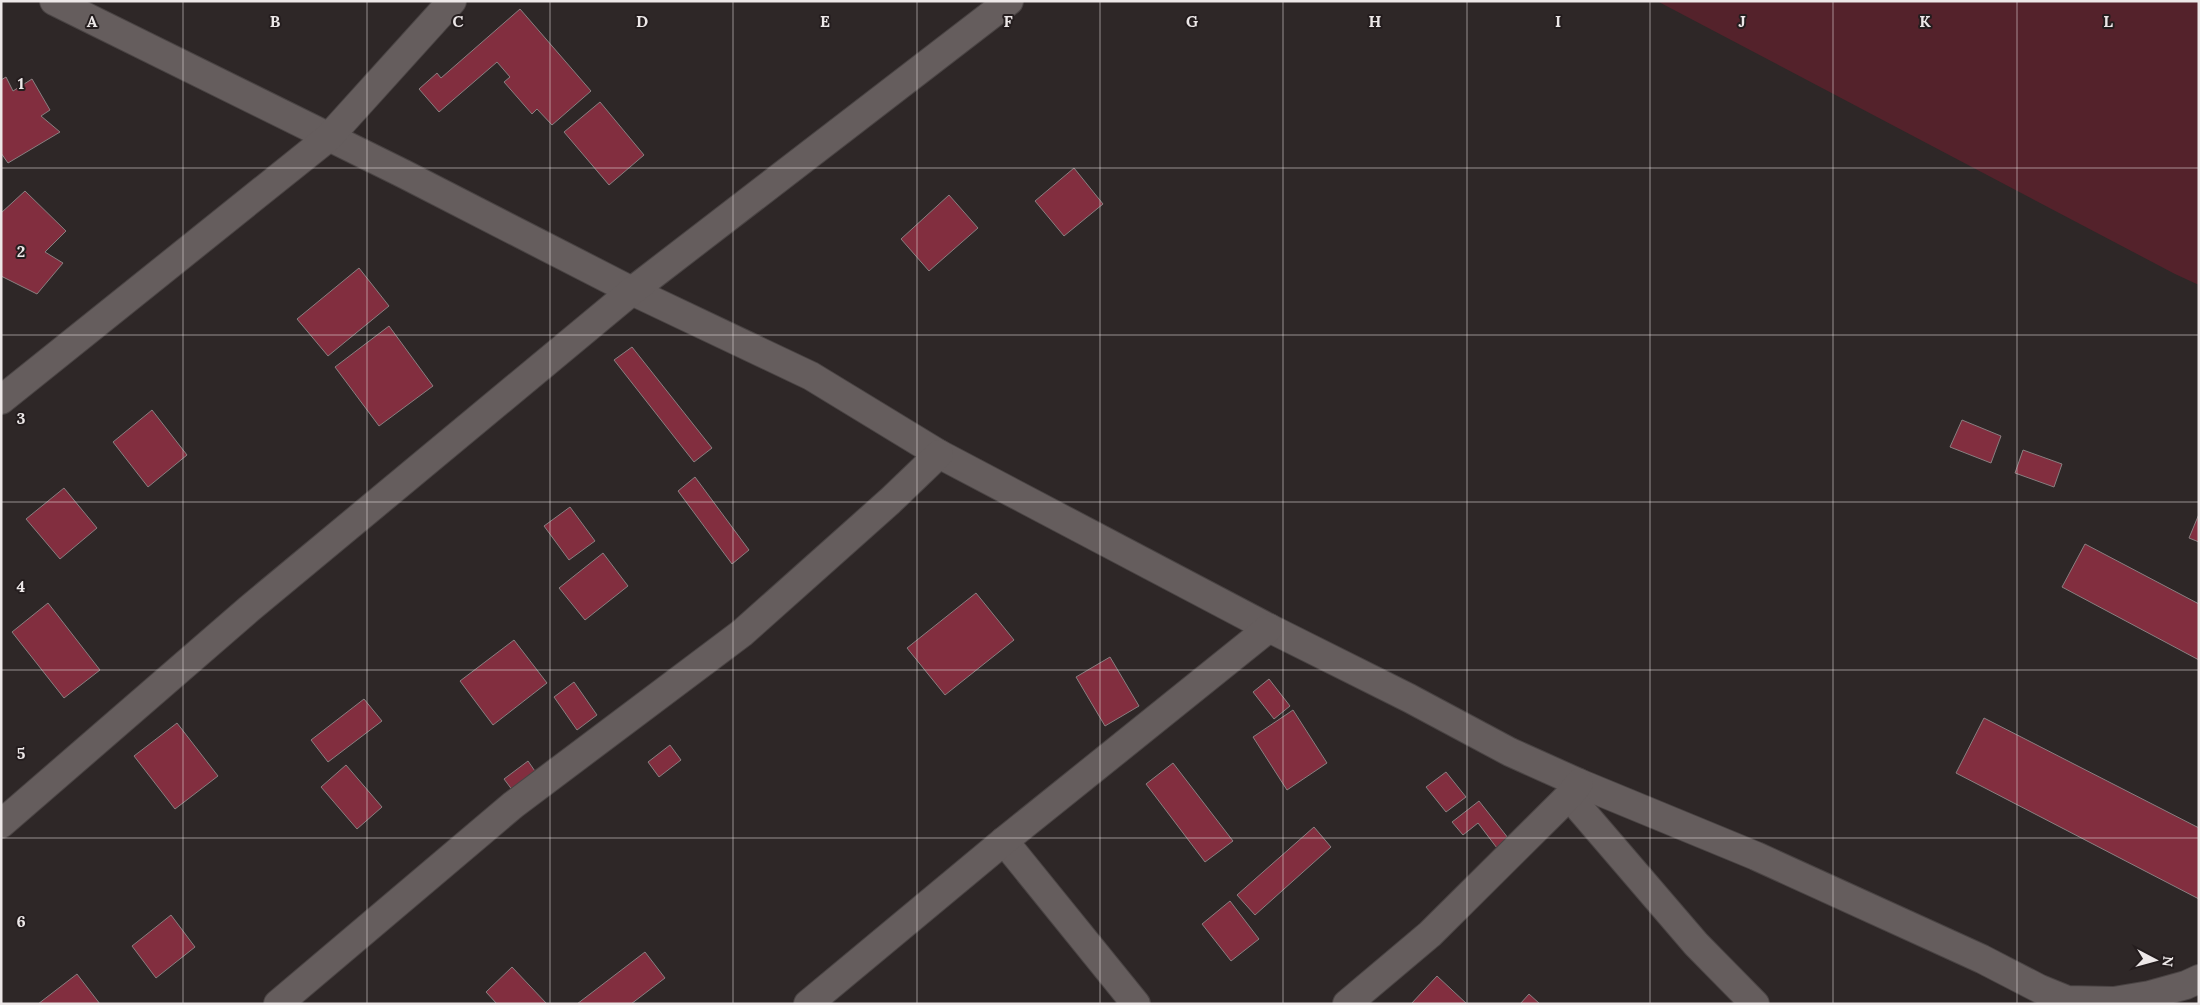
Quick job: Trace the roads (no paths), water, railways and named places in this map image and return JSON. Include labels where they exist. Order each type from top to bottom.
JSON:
[{"type":"street","points":[[1,400],[329,137],[452,1]]},
{"type":"street","points":[[1,824],[249,609],[632,291],[1009,1]]},
{"type":"street","points":[[61,3],[632,291],[810,376],[938,454],[1269,628],[1409,698],[1510,752],[1574,790],[1756,856],[1974,955],[2040,989],[2067,1000],[2114,1001],[2150,995],[2186,985],[2199,979]]},
{"type":"street","points":[[278,1004],[513,805],[742,633],[890,502],[938,454]]},
{"type":"street","points":[[808,1004],[1004,841],[1269,628]]},
{"type":"street","points":[[1347,1004],[1430,934],[1574,790]]},
{"type":"street","points":[[1574,790],[1696,944],[1755,1004]]},
{"type":"street","points":[[1004,841],[1136,1004]]}]
